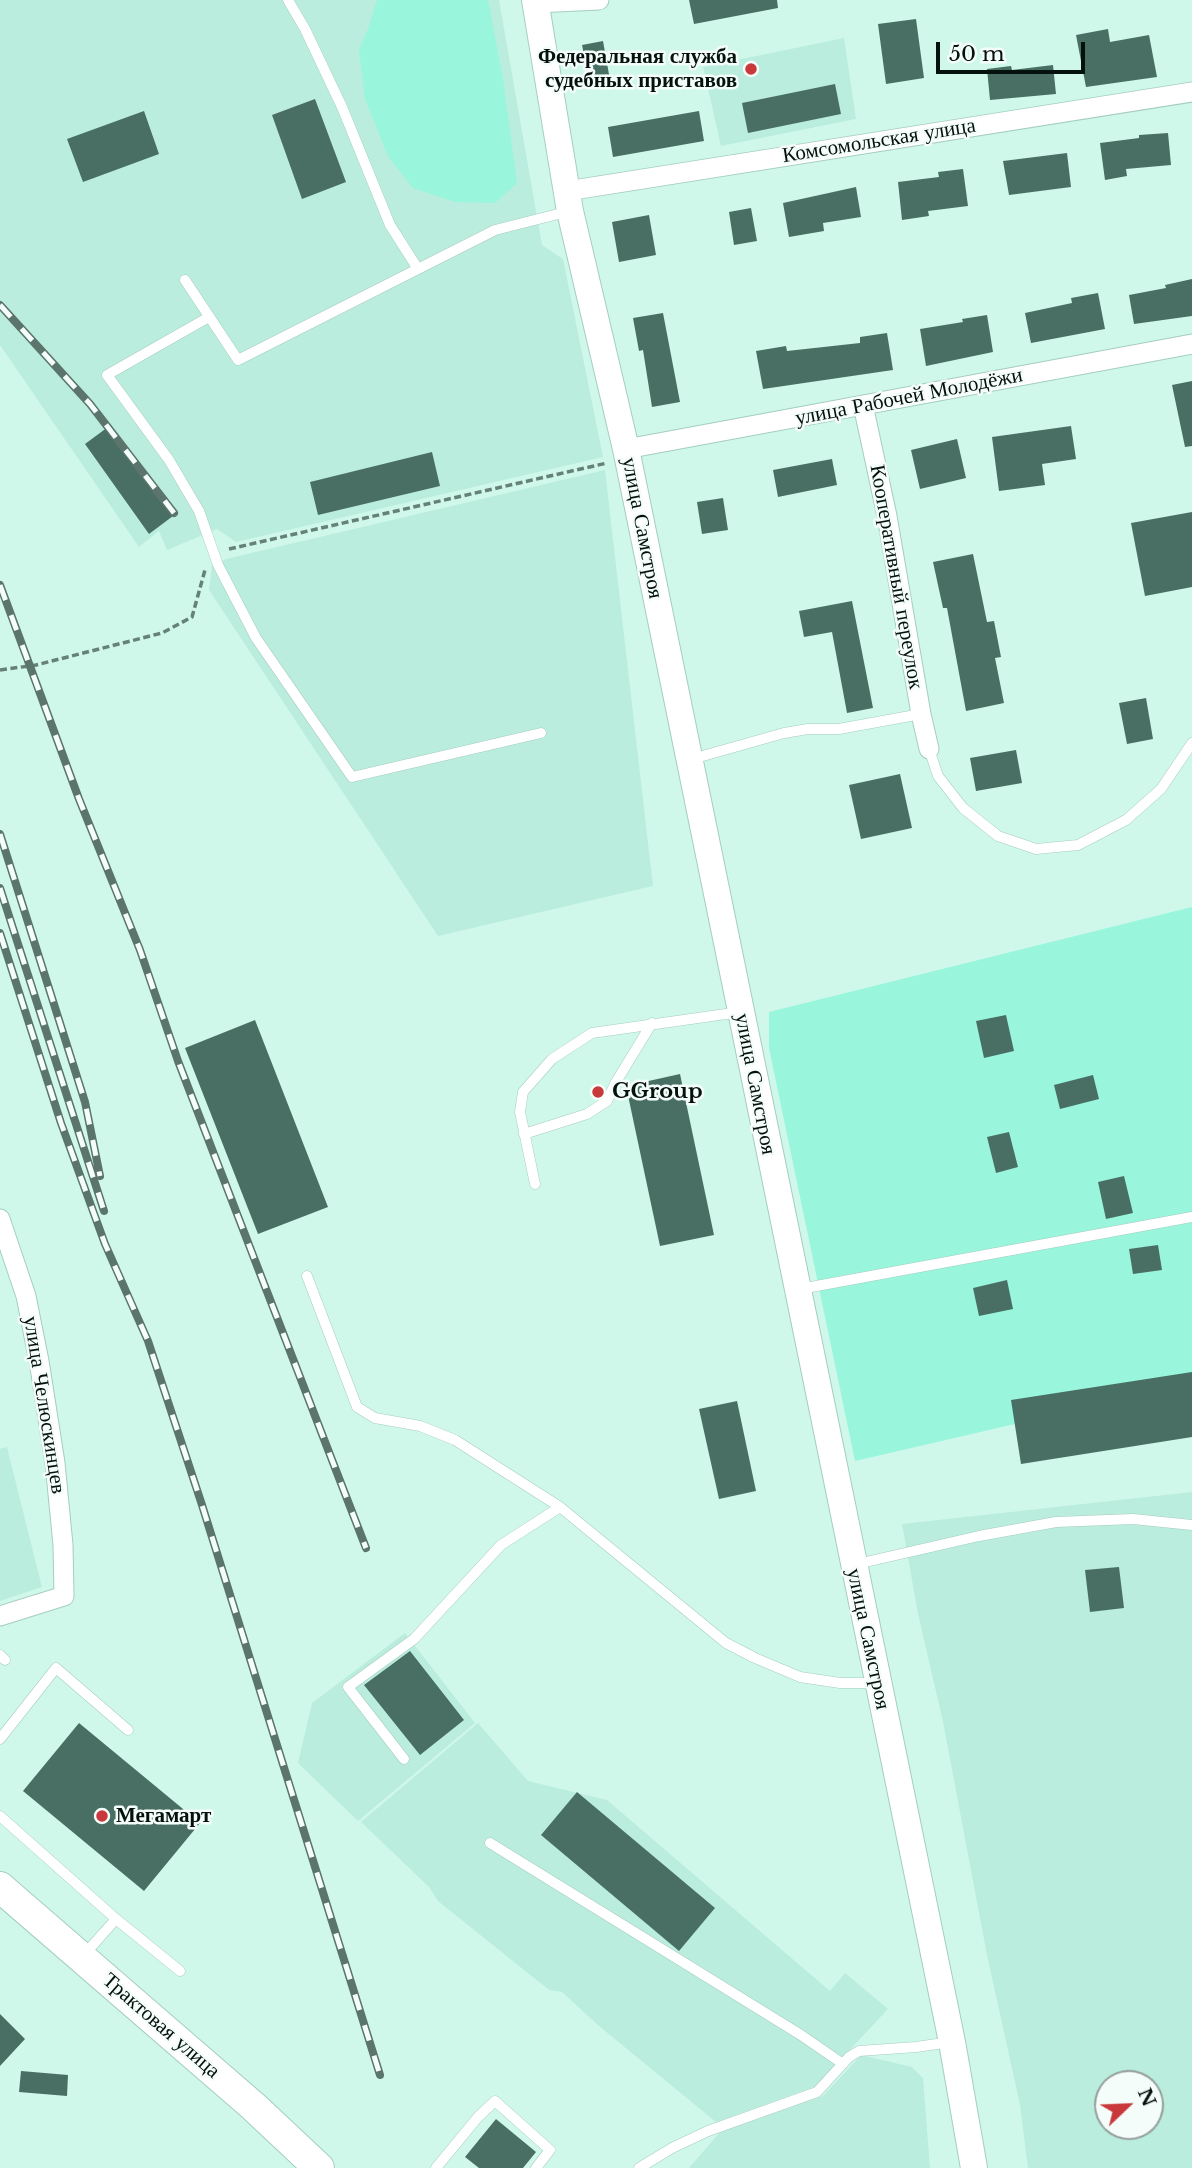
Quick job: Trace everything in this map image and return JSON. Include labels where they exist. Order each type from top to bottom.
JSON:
[{"type":"main road","name":"Трактовая улица","points":[[0,1887],[253,2106],[308,2164]]},
{"type":"street","points":[[536,1],[599,0]]},
{"type":"street","name":"улица Самстроя","points":[[536,1],[569,201],[621,455],[689,760],[952,2042],[974,2168]]},
{"type":"street","name":"Комсомольская улица","points":[[569,201],[1192,92]]},
{"type":"street","name":"улица Рабочей Молодёжи","points":[[621,455],[863,405],[1192,344]]},
{"type":"street","name":"Кооперативный переулок","points":[[863,405],[887,516],[929,750]]},
{"type":"street","name":"улица Челюскинцев","points":[[0,1219],[26,1296],[39,1362],[55,1463],[63,1545],[64,1596],[0,1616]]},
{"type":"lane","points":[[288,0],[306,29],[342,107],[390,225],[418,269]]},
{"type":"lane","points":[[185,280],[237,360],[495,230],[569,201]]},
{"type":"lane","points":[[209,317],[107,375],[169,460],[199,510],[214,554],[256,638],[352,777],[541,733]]},
{"type":"lane","points":[[689,760],[784,733],[808,729],[839,729],[921,714]]},
{"type":"lane","points":[[929,750],[938,776],[963,808],[998,836],[1036,849],[1078,845],[1126,820],[1161,789],[1192,743]]},
{"type":"lane","points":[[535,1184],[520,1112],[523,1092],[552,1059],[592,1032],[740,1012]]},
{"type":"lane","points":[[524,1134],[587,1114],[607,1101],[652,1023]]},
{"type":"lane","points":[[796,1289],[1192,1217]]},
{"type":"lane","points":[[307,1276],[357,1407],[375,1418],[420,1426],[454,1440],[560,1507],[726,1643],[800,1677],[840,1684],[877,1683]]},
{"type":"lane","points":[[404,1759],[348,1687],[414,1639],[501,1545],[560,1507]]},
{"type":"lane","points":[[853,1565],[978,1536],[1056,1522],[1133,1519],[1192,1525]]},
{"type":"lane","points":[[0,1739],[56,1668],[128,1730]]},
{"type":"lane","points":[[0,1816],[116,1919],[180,1971]]},
{"type":"lane","points":[[490,1843],[802,2035],[843,2064]]},
{"type":"lane","points":[[83,1957],[116,1919]]},
{"type":"lane","points":[[639,2168],[708,2131],[817,2092],[859,2051],[952,2042]]},
{"type":"lane","points":[[436,2168],[478,2117],[495,2101],[550,2150],[536,2168]]},
{"type":"path","points":[[0,670],[36,665],[144,639],[192,618],[208,556],[225,550],[621,455]]},
{"type":"shaded area","points":[[0,0],[499,0],[542,245],[563,259],[603,457],[236,542],[217,529],[167,550],[159,531],[139,547],[0,345]]},
{"type":"shaded area","points":[[844,38],[856,119],[721,146],[703,67]]},
{"type":"shaded area","points":[[605,470],[653,886],[438,936],[209,590],[212,565],[226,559]]},
{"type":"shaded area","points":[[7,1447],[42,1587],[0,1601],[0,1449]]},
{"type":"shaded area","points":[[1192,1492],[1192,2168],[1028,2168],[1020,2105],[987,1955],[943,1722],[918,1614],[902,1524]]},
{"type":"shaded area","points":[[405,1633],[475,1723],[358,1821],[298,1763],[312,1703]]},
{"type":"shaded area","points":[[478,1723],[528,1781],[607,1800],[830,1991],[845,1973],[888,2009],[816,2086],[716,2122],[599,2026],[562,1992],[549,1990],[438,1901],[429,1887],[361,1822]]},
{"type":"shaded area","points":[[861,2055],[912,2067],[923,2078],[930,2168],[689,2168],[720,2132],[823,2096]]},
{"type":"green space","points":[[377,0],[488,0],[503,79],[517,183],[495,203],[455,202],[413,188],[388,156],[365,99],[359,50]]},
{"type":"green space","points":[[1192,907],[1192,1383],[855,1461],[769,1048],[769,1012]]},
{"type":"building","points":[[689,0],[777,0],[778,8],[694,24]]},
{"type":"building","points":[[916,19],[924,78],[886,84],[878,24]]},
{"type":"building","points":[[1108,29],[1110,42],[1149,35],[1157,77],[1086,87],[1076,35]]},
{"type":"building","points":[[603,41],[610,80],[590,84],[582,45]]},
{"type":"building","points":[[1053,65],[1056,94],[990,100],[987,69],[1011,66],[1012,70]]},
{"type":"building","points":[[835,84],[841,114],[748,133],[742,103]]},
{"type":"building","points":[[315,99],[346,182],[302,199],[272,115]]},
{"type":"building","points":[[144,111],[159,154],[83,182],[67,139]]},
{"type":"building","points":[[699,111],[704,141],[613,157],[608,127]]},
{"type":"building","points":[[1168,133],[1171,165],[1126,169],[1127,176],[1105,180],[1100,143],[1139,138],[1139,135]]},
{"type":"building","points":[[1067,153],[1071,187],[1009,195],[1003,161]]},
{"type":"building","points":[[963,169],[968,206],[928,211],[929,216],[902,220],[898,182],[939,177],[938,172]]},
{"type":"building","points":[[856,187],[861,217],[823,223],[824,231],[789,237],[783,203]]},
{"type":"building","points":[[751,208],[757,241],[734,245],[729,212]]},
{"type":"building","points":[[649,215],[656,255],[619,262],[612,222]]},
{"type":"building","points":[[1192,279],[1192,316],[1134,324],[1129,295],[1166,288],[1165,285]]},
{"type":"building","points":[[1098,293],[1105,329],[1031,343],[1025,313],[1072,303],[1071,298]]},
{"type":"building","points":[[663,313],[680,402],[652,407],[643,350],[639,351],[633,318]]},
{"type":"building","points":[[987,315],[993,352],[926,366],[920,329]]},
{"type":"building","points":[[887,333],[893,370],[763,389],[756,351],[786,346],[787,351],[860,343],[860,337]]},
{"type":"building","points":[[1192,381],[1192,446],[1185,447],[1172,385]]},
{"type":"building","points":[[1071,426],[1076,459],[1042,464],[1045,485],[999,491],[992,437]]},
{"type":"building","points":[[108,427],[173,516],[149,534],[85,444]]},
{"type":"building","points":[[957,439],[966,478],[920,489],[911,450]]},
{"type":"building","points":[[432,452],[440,486],[318,515],[310,482]]},
{"type":"building","points":[[832,459],[837,485],[778,497],[773,470]]},
{"type":"building","points":[[723,498],[728,530],[702,534],[697,502]]},
{"type":"building","points":[[1192,512],[1192,587],[1145,596],[1131,523]]},
{"type":"building","points":[[973,554],[987,622],[994,621],[1001,657],[995,658],[1004,703],[966,711],[947,608],[943,608],[933,562]]},
{"type":"building","points":[[852,601],[873,708],[847,713],[832,632],[804,637],[799,611]]},
{"type":"building","points":[[1146,698],[1153,739],[1127,744],[1119,703]]},
{"type":"building","points":[[1016,750],[1022,783],[976,791],[970,758]]},
{"type":"building","points":[[900,774],[912,828],[861,839],[849,785]]},
{"type":"building","points":[[1006,1015],[1014,1051],[984,1058],[976,1021]]},
{"type":"building","points":[[255,1020],[328,1207],[258,1234],[185,1048]]},
{"type":"building","points":[[680,1074],[714,1235],[660,1246],[626,1086]]},
{"type":"building","points":[[1093,1075],[1099,1099],[1060,1109],[1054,1085]]},
{"type":"building","points":[[1009,1132],[1018,1167],[996,1173],[987,1137]]},
{"type":"building","points":[[1124,1176],[1133,1213],[1106,1219],[1098,1182]]},
{"type":"building","points":[[1158,1245],[1162,1270],[1133,1274],[1129,1249]]},
{"type":"building","points":[[1007,1280],[1013,1309],[979,1316],[973,1288]]},
{"type":"building","points":[[1192,1372],[1192,1437],[1021,1464],[1011,1400]]},
{"type":"building","points":[[737,1401],[756,1491],[719,1499],[699,1409]]},
{"type":"building","points":[[1119,1567],[1124,1608],[1090,1612],[1085,1570]]},
{"type":"building","points":[[410,1651],[464,1720],[420,1755],[364,1685]]},
{"type":"building","points":[[79,1723],[200,1823],[144,1891],[23,1791]]},
{"type":"building","points":[[577,1792],[715,1908],[679,1951],[541,1835]]},
{"type":"building","points":[[0,2014],[25,2039],[0,2066]]},
{"type":"building","points":[[21,2071],[68,2075],[67,2096],[19,2092]]},
{"type":"building","points":[[496,2119],[536,2152],[523,2168],[479,2168],[465,2157]]},
{"type":"railway","points":[[0,305],[90,404],[174,513]]},
{"type":"railway","points":[[0,585],[79,799],[140,950],[178,1061],[366,1548]]},
{"type":"railway","points":[[0,834],[85,1102],[100,1176]]},
{"type":"railway","points":[[0,888],[104,1211]]},
{"type":"railway","points":[[0,933],[61,1123],[105,1244],[148,1341],[380,2075]]},
{"type":"place","name":"Федеральная служба судебных приставов","points":[[751,69]]},
{"type":"place","name":"GGroup","points":[[598,1092]]},
{"type":"place","name":"Мегамарт","points":[[102,1816]]}]
